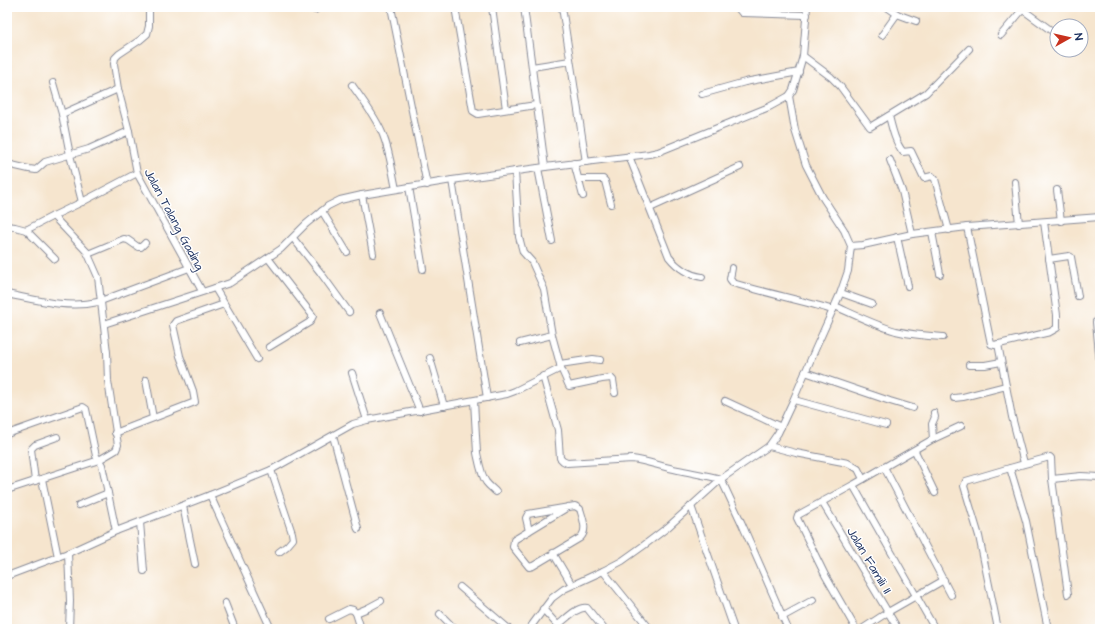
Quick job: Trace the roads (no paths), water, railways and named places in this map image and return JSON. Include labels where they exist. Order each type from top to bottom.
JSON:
[{"type":"street","name":"Jalan Talang Gading","points":[[149,7],[149,26],[147,34],[115,58],[114,64],[118,89],[129,131],[136,173],[202,292]]},
{"type":"street","points":[[391,7],[427,184]]},
{"type":"street","points":[[455,7],[473,111],[478,114],[536,104]]},
{"type":"street","points":[[492,7],[506,109]]},
{"type":"street","points":[[524,7],[552,241]]},
{"type":"street","points":[[562,7],[586,162]]},
{"type":"street","points":[[737,7],[742,13],[807,16]]},
{"type":"street","points":[[104,324],[230,283],[268,258],[293,238],[306,224],[322,211],[340,200],[452,180],[658,152],[770,107],[789,96],[793,90],[803,56],[807,7]]},
{"type":"street","points":[[887,7],[897,14],[916,21]]},
{"type":"street","points":[[1001,35],[1021,8],[1049,29]]},
{"type":"street","points":[[882,35],[897,14]]},
{"type":"street","points":[[803,56],[832,77],[869,127],[872,127],[926,93],[969,49]]},
{"type":"street","points":[[532,66],[570,61]]},
{"type":"street","points":[[702,94],[745,82],[799,72]]},
{"type":"street","points":[[53,83],[62,114],[70,155],[82,202]]},
{"type":"street","points":[[352,85],[383,134],[396,189]]},
{"type":"street","points":[[62,114],[118,89]]},
{"type":"street","points":[[529,629],[552,598],[572,585],[604,571],[622,561],[668,528],[721,479],[770,446],[781,427],[841,293],[848,271],[851,246],[844,230],[823,198],[806,165],[795,130],[789,96]]},
{"type":"street","points":[[889,116],[895,137],[901,150],[903,152],[911,151],[924,178],[932,176],[934,179],[948,230]]},
{"type":"street","points":[[7,164],[34,170],[38,169],[45,162],[89,149],[129,131]]},
{"type":"street","points":[[629,156],[669,257],[675,264],[684,270],[702,277]]},
{"type":"street","points":[[890,160],[902,191],[912,234]]},
{"type":"street","points":[[574,163],[583,196]]},
{"type":"street","points":[[650,208],[740,166]]},
{"type":"street","points":[[515,171],[521,245],[526,256],[532,262],[544,290],[552,335],[560,366],[569,386],[611,378],[614,380],[615,393]]},
{"type":"street","points":[[26,230],[55,218],[136,173]]},
{"type":"street","points":[[579,179],[603,179],[605,181],[611,204]]},
{"type":"street","points":[[452,180],[487,398]]},
{"type":"street","points":[[1015,182],[1019,224]]},
{"type":"street","points":[[409,187],[423,269]]},
{"type":"street","points":[[1057,190],[1061,221]]},
{"type":"street","points":[[362,195],[372,254]]},
{"type":"street","points":[[322,211],[347,252]]},
{"type":"street","points":[[7,490],[99,460],[118,448],[108,381],[102,300],[98,277],[88,254],[55,218]]},
{"type":"street","points":[[851,246],[863,245],[912,234],[967,227],[1100,218]]},
{"type":"street","points":[[967,227],[991,344],[993,345],[1050,332],[1057,328],[1057,314],[1044,222]]},
{"type":"street","points":[[7,226],[26,230],[55,259]]},
{"type":"street","points":[[932,232],[940,274]]},
{"type":"street","points":[[897,237],[908,286]]},
{"type":"street","points":[[293,238],[320,272],[348,312]]},
{"type":"street","points":[[88,254],[124,239],[138,247],[141,247],[145,243]]},
{"type":"street","points":[[1049,259],[1071,257],[1078,296]]},
{"type":"street","points":[[268,258],[313,316],[310,322],[269,347]]},
{"type":"street","points":[[7,294],[61,304],[91,304],[189,268]]},
{"type":"street","points":[[732,268],[730,279],[733,283],[774,295],[834,308],[896,331],[917,335],[943,337]]},
{"type":"street","points":[[215,288],[257,359]]},
{"type":"street","points":[[841,293],[872,304]]},
{"type":"street","points":[[115,433],[195,402],[193,391],[180,356],[173,327],[174,323],[224,304]]},
{"type":"street","points":[[380,313],[420,411]]},
{"type":"street","points":[[1096,322],[1100,364]]},
{"type":"street","points":[[520,343],[552,335]]},
{"type":"street","points":[[998,344],[1012,417],[1024,463]]},
{"type":"street","points":[[430,358],[444,406]]},
{"type":"street","points":[[7,576],[68,553],[116,531],[184,506],[271,470],[353,424],[367,420],[474,401],[515,391],[560,366],[593,359],[600,360]]},
{"type":"street","points":[[969,365],[985,365],[1001,362]]},
{"type":"street","points":[[805,372],[890,402],[913,408]]},
{"type":"street","points":[[352,373],[367,420]]},
{"type":"street","points":[[543,376],[558,430],[560,458],[563,461],[567,463],[637,459],[678,470],[721,479]]},
{"type":"street","points":[[146,380],[153,418]]},
{"type":"street","points":[[954,398],[1006,386]]},
{"type":"street","points":[[794,400],[886,425]]},
{"type":"street","points":[[474,401],[477,453],[486,482],[496,492]]},
{"type":"street","points":[[725,401],[781,427]]},
{"type":"street","points":[[7,434],[83,407],[86,409],[96,456],[102,466],[116,531]]},
{"type":"street","points":[[933,439],[932,426],[935,417],[934,413]]},
{"type":"street","points":[[856,629],[825,575],[797,519],[798,515],[915,451],[933,439],[961,426]]},
{"type":"street","points":[[333,436],[358,529]]},
{"type":"street","points":[[35,481],[31,449],[35,445],[57,437]]},
{"type":"street","points":[[770,446],[796,453],[848,463],[858,469],[863,479]]},
{"type":"street","points":[[915,451],[935,493]]},
{"type":"street","points":[[998,629],[979,536],[964,486],[966,481],[1024,463],[1051,458],[1052,479],[1068,594]]},
{"type":"street","points":[[884,467],[951,595]]},
{"type":"street","points":[[1010,468],[1026,521],[1048,629]]},
{"type":"street","points":[[271,470],[293,539],[279,552]]},
{"type":"street","points":[[1052,479],[1081,476],[1100,477]]},
{"type":"street","points":[[42,479],[58,557]]},
{"type":"street","points":[[721,479],[788,629]]},
{"type":"street","points":[[853,485],[935,629]]},
{"type":"street","points":[[79,505],[108,493]]},
{"type":"street","points":[[210,495],[271,629]]},
{"type":"street","name":"Jalan Famili II","points":[[822,502],[898,629]]},
{"type":"street","points":[[184,506],[195,564]]},
{"type":"street","points":[[529,531],[526,518],[528,514],[568,507],[575,506],[580,509],[585,530],[583,535],[529,567],[513,547],[514,540],[529,531],[568,507]]},
{"type":"street","points":[[691,506],[734,629]]},
{"type":"street","points":[[140,522],[144,571]]},
{"type":"street","points":[[68,553],[70,601],[68,629]]},
{"type":"street","points":[[553,553],[572,585]]},
{"type":"street","points":[[604,571],[650,629]]},
{"type":"street","points":[[862,629],[888,612],[944,580]]},
{"type":"street","points":[[460,587],[509,629]]},
{"type":"street","points":[[356,613],[381,600]]},
{"type":"street","points":[[782,617],[813,600]]},
{"type":"street","points":[[225,603],[235,629]]},
{"type":"street","points":[[543,609],[559,627],[580,608],[587,608],[604,629]]},
{"type":"street","points":[[329,619],[349,609],[353,610],[356,613],[361,629]]},
{"type":"street","points":[[440,614],[455,629]]}]
